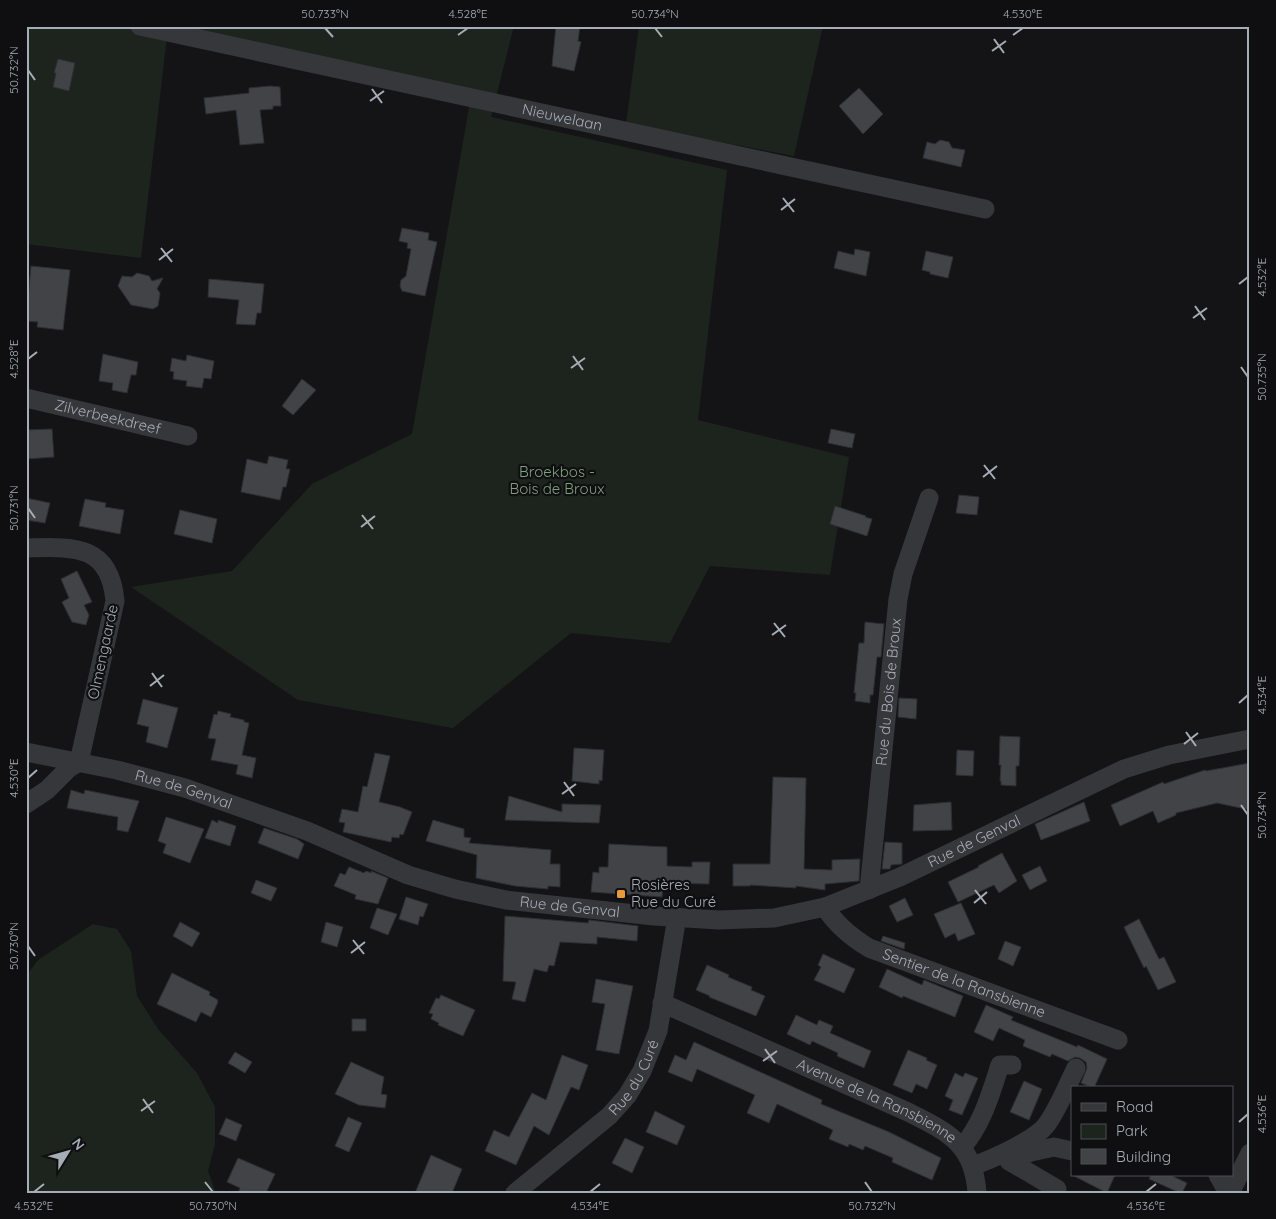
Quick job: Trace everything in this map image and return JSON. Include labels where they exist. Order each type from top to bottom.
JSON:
[{"type":"street","name":"Nieuwelaan","points":[[140,26],[985,209]]},
{"type":"street","name":"Zilverbeekdreef","points":[[26,398],[188,436]]},
{"type":"street","name":"Rue du Bois de Broux","points":[[869,890],[898,599],[903,574],[928,498]]},
{"type":"street","name":"Olmengaarde","points":[[26,548],[66,547],[82,550],[95,557],[108,570],[114,586],[115,600],[112,619],[78,762]]},
{"type":"street","name":"Rue de Genval","points":[[26,752],[117,770],[185,788],[307,830],[408,875],[455,889],[506,900],[677,918],[719,920],[774,918],[824,907],[900,877],[1124,769],[1170,755],[1250,739]]},
{"type":"street","points":[[26,804],[47,790],[69,768],[78,762]]},
{"type":"street","name":"Sentier de la Ransbienne","points":[[824,907],[848,934],[869,948],[1118,1040]]},
{"type":"street","name":"Rue du Curé","points":[[515,1193],[602,1122],[627,1096],[642,1071],[658,1031],[677,918]]},
{"type":"street","name":"Avenue de la Ransbienne","points":[[662,1004],[943,1129],[962,1147],[972,1166],[977,1193]]},
{"type":"street","points":[[962,1147],[973,1135],[1003,1063]]},
{"type":"street","points":[[1002,1159],[1046,1126],[1076,1068]]},
{"type":"street","points":[[972,1166],[1054,1147],[1071,1151]]},
{"type":"street","points":[[1229,1193],[1250,1153]]},
{"type":"street","points":[[1002,1159],[1057,1189]]},
{"type":"street","points":[[1219,1176],[1229,1193]]},
{"type":"green space","name":"Broekbos - Bois de Broux","points":[[26,26],[514,26],[491,117],[727,170],[698,420],[849,457],[830,575],[710,566],[670,643],[571,633],[453,728],[298,700],[131,587],[232,571],[312,484],[412,434],[470,102],[167,37],[141,258],[26,244]]},
{"type":"green space","points":[[639,26],[823,26],[794,156],[626,124]]},
{"type":"green space","points":[[93,924],[117,929],[131,951],[137,996],[158,1029],[197,1073],[215,1107],[215,1144],[208,1171],[216,1193],[26,1193],[26,976],[38,960]]},
{"type":"building","points":[[556,26],[580,26],[578,41],[581,42],[574,71],[552,66]]},
{"type":"building","points":[[58,59],[75,63],[69,91],[53,87]]},
{"type":"building","points":[[280,87],[281,106],[260,110],[264,143],[240,145],[236,110],[206,114],[204,98],[249,93],[249,88]]},
{"type":"building","points":[[859,88],[883,114],[863,134],[839,106]]},
{"type":"building","points":[[940,140],[949,142],[952,148],[965,150],[961,167],[923,158],[927,142],[935,144]]},
{"type":"building","points":[[402,228],[429,233],[428,240],[437,242],[425,296],[402,291],[400,286],[401,280],[406,276],[411,249],[407,248],[408,243],[399,241]]},
{"type":"building","points":[[855,249],[870,252],[866,276],[834,268],[838,251],[854,255]]},
{"type":"building","points":[[926,251],[953,257],[948,278],[922,270]]},
{"type":"building","points":[[31,266],[70,270],[63,330],[37,327],[38,322],[26,321]]},
{"type":"building","points":[[137,273],[149,276],[152,281],[163,278],[157,289],[160,293],[158,306],[153,309],[131,305],[118,286],[122,276],[132,277]]},
{"type":"building","points":[[209,279],[264,284],[261,313],[257,313],[255,325],[236,324],[239,300],[208,297]]},
{"type":"building","points":[[103,354],[138,362],[136,375],[131,375],[127,393],[112,390],[113,383],[99,381]]},
{"type":"building","points":[[187,355],[214,361],[211,379],[204,378],[202,388],[186,386],[187,381],[173,379],[174,372],[170,371],[172,358],[186,361]]},
{"type":"building","points":[[302,379],[316,390],[293,415],[282,406]]},
{"type":"building","points":[[52,429],[54,457],[26,459],[26,430]]},
{"type":"building","points":[[831,429],[855,434],[852,448],[828,443]]},
{"type":"building","points":[[269,456],[288,460],[286,469],[290,469],[286,487],[283,487],[280,500],[241,492],[247,459],[267,464]]},
{"type":"building","points":[[959,495],[979,497],[977,515],[956,513]]},
{"type":"building","points":[[26,498],[50,503],[45,523],[26,520]]},
{"type":"building","points":[[85,499],[106,503],[105,507],[124,510],[120,534],[79,526]]},
{"type":"building","points":[[835,506],[872,519],[867,536],[830,524]]},
{"type":"building","points":[[180,510],[217,519],[212,543],[174,534]]},
{"type":"building","points":[[77,571],[92,602],[84,605],[89,615],[86,625],[72,622],[62,602],[69,598],[61,579]]},
{"type":"building","points":[[865,622],[884,624],[881,657],[877,657],[873,695],[870,695],[870,703],[855,701],[856,693],[854,693],[859,643],[864,643]]},
{"type":"building","points":[[899,698],[917,699],[916,719],[898,717]]},
{"type":"building","points":[[143,699],[178,708],[167,748],[146,742],[149,727],[137,724]]},
{"type":"building","points":[[218,711],[231,714],[230,717],[249,723],[242,755],[256,758],[252,778],[236,774],[238,765],[211,760],[216,739],[208,738],[214,714],[217,715]]},
{"type":"building","points":[[1000,736],[1020,737],[1019,766],[1016,766],[1016,786],[1001,785],[1001,765],[999,765]]},
{"type":"building","points":[[574,748],[604,750],[602,781],[599,780],[599,784],[572,781]]},
{"type":"building","points":[[957,750],[974,751],[973,776],[956,775]]},
{"type":"building","points":[[375,753],[390,756],[379,802],[412,812],[403,835],[400,834],[399,838],[392,837],[391,842],[343,832],[345,823],[339,822],[342,809],[358,812],[363,786],[367,787]]},
{"type":"building","points":[[1250,763],[1250,810],[1217,803],[1176,813],[1176,815],[1158,823],[1153,811],[1120,826],[1111,805],[1163,782],[1164,784],[1205,770]]},
{"type":"building","points":[[773,777],[806,778],[804,869],[832,870],[832,860],[860,859],[859,881],[825,884],[825,890],[796,886],[796,888],[750,885],[733,886],[733,864],[770,864]]},
{"type":"building","points":[[71,790],[84,794],[85,790],[139,801],[128,832],[117,830],[118,817],[67,808]]},
{"type":"building","points":[[509,796],[562,812],[562,804],[601,805],[599,823],[505,820]]},
{"type":"building","points":[[951,802],[952,830],[913,831],[914,805]]},
{"type":"building","points":[[1084,802],[1090,821],[1041,840],[1035,824]]},
{"type":"building","points":[[166,817],[204,829],[190,863],[163,853],[166,844],[158,841]]},
{"type":"building","points":[[212,820],[236,826],[230,846],[205,838]]},
{"type":"building","points":[[433,820],[464,829],[464,837],[471,838],[469,843],[551,850],[550,864],[560,864],[560,887],[548,886],[548,889],[515,886],[476,878],[477,855],[426,841]]},
{"type":"building","points":[[264,828],[297,839],[304,844],[298,859],[258,843]]},
{"type":"building","points":[[885,842],[902,843],[902,864],[891,865],[890,869],[882,869]]},
{"type":"building","points":[[609,844],[667,847],[667,866],[692,867],[692,862],[710,862],[709,884],[663,883],[662,897],[591,892],[593,872],[599,873],[599,867],[608,867]]},
{"type":"building","points":[[1002,853],[1017,881],[999,893],[994,885],[958,902],[948,882]]},
{"type":"building","points":[[1040,866],[1047,881],[1030,890],[1022,875]]},
{"type":"building","points":[[349,867],[364,873],[366,871],[371,873],[371,871],[388,878],[378,904],[355,899],[356,895],[334,886],[340,873],[345,875]]},
{"type":"building","points":[[256,880],[277,888],[271,901],[251,893]]},
{"type":"building","points":[[406,897],[428,904],[423,917],[420,916],[418,925],[399,919]]},
{"type":"building","points":[[905,898],[913,915],[897,922],[889,906]]},
{"type":"building","points":[[961,903],[975,934],[958,941],[955,933],[945,938],[934,914]]},
{"type":"building","points":[[377,908],[397,914],[388,935],[370,928]]},
{"type":"building","points":[[505,916],[588,923],[589,920],[638,926],[637,941],[597,937],[597,944],[560,942],[554,966],[549,965],[547,972],[534,969],[525,1002],[512,999],[516,982],[503,981]]},
{"type":"building","points":[[1139,919],[1159,959],[1164,957],[1176,982],[1158,990],[1146,966],[1144,968],[1124,927]]},
{"type":"building","points":[[180,922],[200,933],[192,947],[173,936]]},
{"type":"building","points":[[326,922],[343,927],[337,947],[321,942]]},
{"type":"building","points":[[883,936],[905,943],[904,949],[881,941]]},
{"type":"building","points":[[1005,941],[1021,947],[1013,966],[998,959]]},
{"type":"building","points":[[823,954],[855,969],[844,993],[814,980],[821,967],[818,965]]},
{"type":"building","points":[[707,965],[729,975],[728,977],[752,987],[751,990],[765,996],[756,1016],[696,990]]},
{"type":"building","points":[[887,969],[922,985],[924,980],[963,996],[955,1017],[903,996],[902,998],[879,987]]},
{"type":"building","points":[[172,973],[210,992],[209,995],[218,1000],[211,1017],[201,1012],[196,1022],[157,1004]]},
{"type":"building","points":[[596,979],[633,986],[619,1054],[596,1050],[605,1004],[592,1002]]},
{"type":"building","points":[[441,995],[475,1010],[463,1036],[438,1025],[439,1023],[431,1019],[433,1014],[429,1013],[436,998],[439,999]]},
{"type":"building","points":[[986,1005],[1013,1017],[1011,1020],[1077,1047],[1078,1045],[1107,1059],[1095,1086],[1089,1086],[1081,1083],[1087,1068],[1086,1062],[1080,1058],[1075,1057],[1068,1061],[1052,1054],[1050,1057],[1023,1046],[1025,1040],[999,1028],[993,1041],[974,1032]]},
{"type":"building","points":[[796,1015],[817,1025],[819,1020],[833,1026],[830,1033],[871,1051],[864,1068],[837,1056],[838,1053],[812,1041],[810,1045],[787,1034]]},
{"type":"building","points":[[352,1019],[366,1019],[366,1031],[352,1031]]},
{"type":"building","points":[[694,1042],[822,1100],[821,1104],[889,1132],[941,1158],[932,1180],[892,1162],[893,1158],[865,1146],[863,1150],[849,1144],[848,1147],[829,1139],[833,1130],[777,1104],[769,1123],[747,1113],[755,1095],[697,1069],[692,1082],[668,1072],[675,1055],[686,1060]]},
{"type":"building","points":[[908,1050],[927,1058],[926,1060],[937,1065],[927,1089],[916,1084],[912,1093],[893,1085]]},
{"type":"building","points":[[235,1052],[252,1062],[245,1073],[228,1063]]},
{"type":"building","points":[[562,1055],[588,1065],[579,1090],[571,1087],[549,1135],[534,1126],[516,1165],[485,1151],[494,1130],[509,1137],[532,1093],[546,1100]]},
{"type":"building","points":[[351,1062],[384,1077],[381,1094],[387,1095],[385,1108],[359,1105],[335,1094]]},
{"type":"building","points":[[955,1073],[963,1077],[965,1073],[978,1078],[962,1115],[949,1110],[953,1100],[945,1096]]},
{"type":"building","points":[[1024,1081],[1042,1089],[1029,1120],[1010,1112]]},
{"type":"building","points":[[655,1111],[685,1126],[677,1145],[646,1132]]},
{"type":"building","points":[[348,1117],[362,1123],[349,1152],[335,1146]]},
{"type":"building","points":[[226,1118],[242,1125],[236,1141],[219,1134]]},
{"type":"building","points":[[625,1138],[644,1147],[632,1173],[612,1163]]},
{"type":"building","points":[[431,1155],[462,1169],[452,1193],[415,1193]]},
{"type":"building","points":[[238,1158],[275,1174],[266,1193],[238,1193],[240,1188],[227,1182]]},
{"type":"building","points":[[1074,1176],[1115,1176],[1107,1193]]},
{"type":"building","points":[[1150,1176],[1172,1176],[1187,1183],[1182,1193],[1180,1193],[1149,1179]]},
{"type":"place","name":"Rosières Rue du Curé","points":[[621,894]]}]
